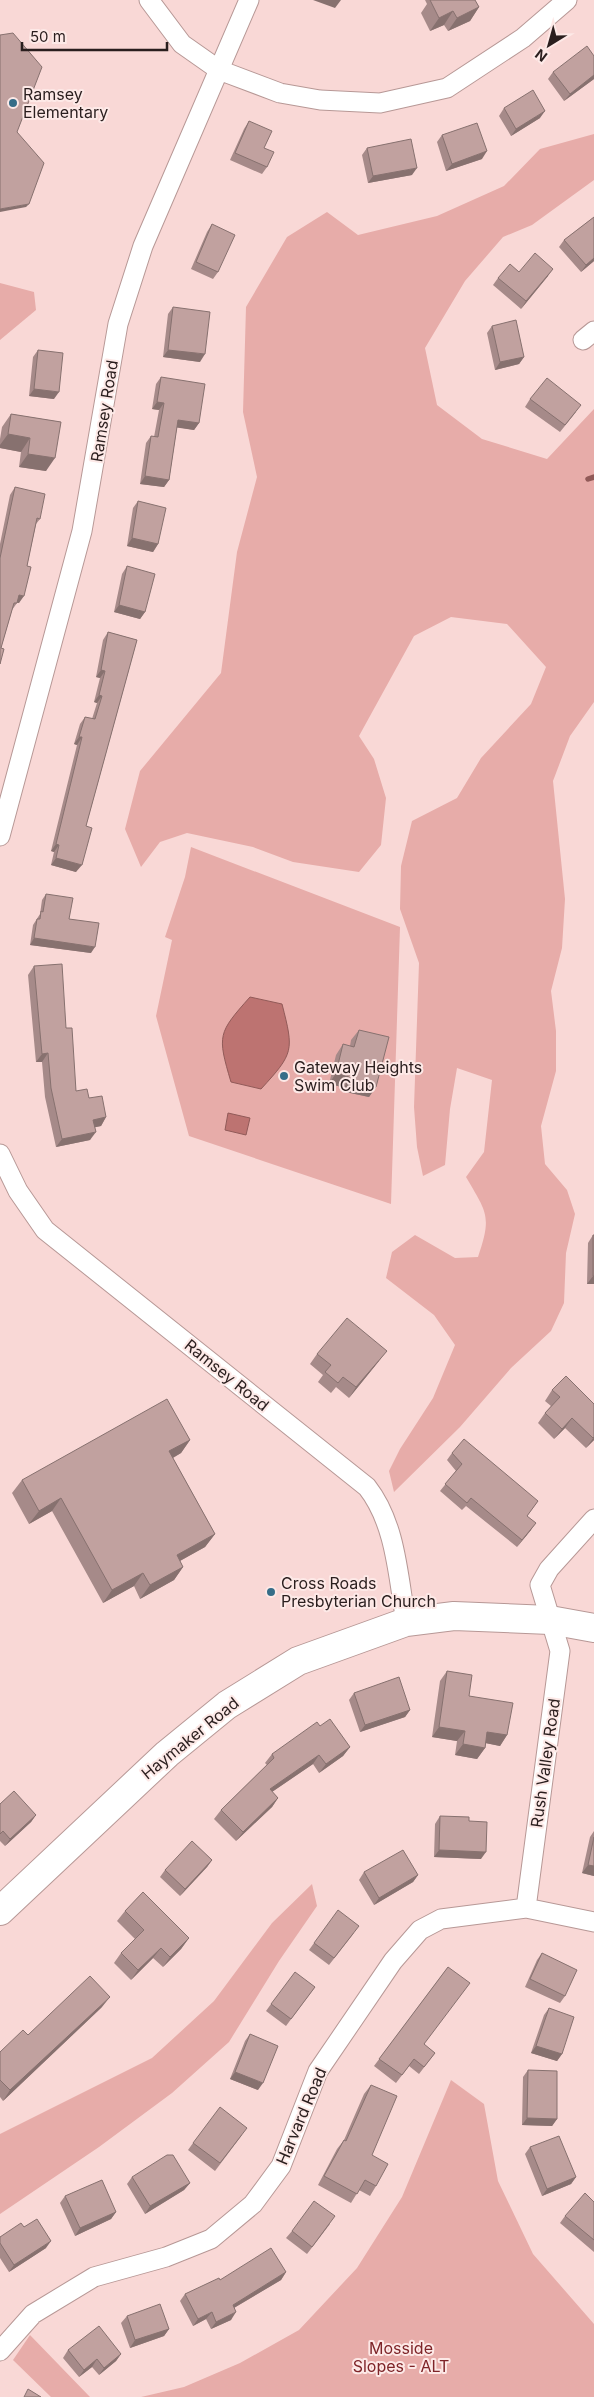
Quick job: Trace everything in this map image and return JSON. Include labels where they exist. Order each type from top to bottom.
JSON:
[{"type":"main road","name":"Haymaker Road","points":[[0,1911],[167,1754],[226,1705],[298,1661],[406,1622],[454,1616],[550,1620],[594,1628]]},
{"type":"street","points":[[149,0],[182,44],[219,70],[280,93],[320,100],[380,103],[447,88],[523,38],[567,0]]},
{"type":"street","name":"Ramsey Road","points":[[0,836],[82,531],[118,324],[143,246],[249,0]]},
{"type":"street","name":"Ramsey Road","points":[[0,1154],[18,1192],[45,1230],[367,1487],[379,1502],[392,1540],[406,1622]]},
{"type":"street","name":"Rush Valley Road","points":[[526,1908],[560,1651],[540,1585],[549,1568],[594,1519]]},
{"type":"street","name":"Harvard Road","points":[[0,2351],[33,2314],[94,2277],[166,2257],[211,2239],[253,2204],[280,2166],[318,2071],[392,1961],[420,1930],[441,1919],[526,1908],[594,1922]]},
{"type":"green space","points":[[594,134],[594,180],[532,225],[503,237],[465,281],[425,348],[437,405],[482,439],[547,459],[594,409],[594,702],[570,736],[553,781],[565,899],[562,948],[551,991],[556,1031],[556,1071],[541,1126],[545,1164],[567,1190],[575,1214],[566,1253],[564,1303],[551,1331],[511,1368],[460,1427],[394,1492],[389,1471],[400,1449],[433,1398],[455,1345],[434,1315],[386,1278],[392,1252],[415,1235],[455,1258],[478,1257],[485,1232],[485,1215],[479,1199],[466,1177],[484,1152],[492,1080],[457,1068],[450,1109],[445,1165],[423,1176],[417,1147],[414,1107],[419,963],[400,909],[401,866],[412,821],[457,798],[481,758],[531,704],[546,667],[507,624],[451,617],[414,636],[359,736],[374,759],[386,798],[381,845],[359,872],[293,862],[253,847],[187,833],[160,842],[141,867],[125,829],[140,771],[221,673],[237,552],[257,477],[243,412],[246,307],[287,237],[327,212],[358,235],[437,216],[504,186],[540,149]]},
{"type":"green space","points":[[0,283],[34,292],[36,310],[0,340]]},
{"type":"green space","name":"Gateway Heights Swim Club","points":[[191,847],[400,927],[391,1204],[189,1136],[156,1016],[172,940],[165,937],[185,877]]},
{"type":"green space","points":[[312,1884],[317,1906],[279,1961],[229,2042],[172,2093],[99,2147],[0,2214],[0,2134],[152,2058],[214,2001],[272,1923]]},
{"type":"green space","name":"Mosside Slopes - ALT","points":[[451,2080],[484,2104],[498,2181],[533,2254],[594,2324],[594,2397],[141,2397],[184,2387],[240,2363],[299,2330],[357,2268],[402,2197]]},
{"type":"green space","points":[[30,2335],[90,2397],[51,2397],[13,2360]]},
{"type":"shaded area","points":[[250,997],[282,1004],[288,1032],[288,1051],[285,1059],[261,1089],[231,1082],[222,1044],[226,1027]]},
{"type":"shaded area","points":[[228,1113],[250,1118],[246,1135],[225,1130]]},
{"type":"building","points":[[430,0],[475,0],[479,7],[457,18],[453,11],[439,18]]},
{"type":"building","name":"Ramsey Elementary","points":[[13,33],[42,67],[17,132],[44,163],[29,204],[0,209],[0,35]]},
{"type":"building","points":[[587,46],[594,56],[594,75],[570,94],[553,72]]},
{"type":"building","points":[[533,90],[545,111],[516,129],[504,108]]},
{"type":"building","points":[[249,121],[272,131],[264,148],[274,152],[267,167],[235,153]]},
{"type":"building","points":[[477,123],[487,151],[452,164],[442,135]]},
{"type":"building","points":[[411,139],[417,168],[373,176],[367,148]]},
{"type":"building","points":[[594,217],[594,258],[586,265],[564,240]]},
{"type":"building","points":[[212,224],[235,235],[218,272],[196,262]]},
{"type":"building","points":[[535,253],[553,269],[526,301],[498,278],[510,264],[519,272]]},
{"type":"building","points":[[173,307],[210,312],[205,354],[168,350]]},
{"type":"building","points":[[516,320],[524,357],[500,362],[492,326]]},
{"type":"building","points":[[38,350],[63,353],[59,392],[34,389]]},
{"type":"building","points":[[161,377],[205,384],[199,423],[178,420],[169,480],[145,476],[151,436],[158,437],[164,403],[157,402]]},
{"type":"building","points":[[547,378],[581,405],[565,425],[530,399]]},
{"type":"building","points":[[11,414],[61,422],[55,458],[28,454],[30,438],[8,434]]},
{"type":"building","points":[[15,487],[45,494],[40,519],[37,518],[27,566],[31,567],[24,596],[19,595],[17,603],[14,603],[1,648],[4,649],[0,664],[0,558]]},
{"type":"building","points":[[138,501],[166,508],[158,544],[132,538]]},
{"type":"building","points":[[127,566],[155,574],[145,612],[119,605]]},
{"type":"building","points":[[108,632],[137,640],[86,826],[92,828],[82,865],[56,858],[59,845],[56,844],[82,737],[79,737],[85,717],[95,719],[102,696],[99,695],[105,671],[101,670]]},
{"type":"building","points":[[46,894],[73,898],[69,919],[99,923],[95,947],[34,938],[37,919],[40,919],[41,911],[43,912]]},
{"type":"building","points":[[62,964],[66,1028],[72,1028],[76,1091],[87,1089],[89,1098],[102,1096],[106,1117],[93,1120],[96,1132],[62,1139],[51,1088],[48,1053],[42,1054],[34,966]]},
{"type":"building","points":[[359,1030],[389,1037],[376,1087],[349,1080],[349,1077],[336,1073],[343,1044],[354,1047]]},
{"type":"building","points":[[594,1235],[594,1276],[593,1276]]},
{"type":"building","points":[[347,1318],[387,1351],[356,1387],[343,1377],[338,1383],[325,1372],[331,1365],[317,1354]]},
{"type":"building","points":[[566,1376],[594,1404],[593,1438],[572,1418],[562,1429],[545,1413],[560,1397],[552,1390]]},
{"type":"building","points":[[167,1399],[190,1440],[169,1451],[215,1534],[177,1555],[183,1567],[150,1585],[143,1573],[112,1590],[61,1498],[39,1511],[22,1480]]},
{"type":"building","points":[[464,1439],[538,1501],[527,1516],[536,1523],[522,1540],[471,1498],[467,1503],[445,1484],[462,1464],[452,1453]]},
{"type":"building","points":[[447,1671],[472,1675],[469,1696],[513,1703],[507,1735],[487,1732],[485,1748],[463,1744],[465,1731],[439,1727]]},
{"type":"building","points":[[399,1677],[410,1710],[365,1725],[354,1693]]},
{"type":"building","points":[[330,1719],[350,1747],[326,1764],[319,1755],[270,1789],[278,1798],[243,1832],[221,1810],[274,1758],[272,1754],[317,1722],[320,1726]]},
{"type":"building","points":[[14,1791],[36,1815],[10,1839],[3,1831],[0,1834],[0,1804]]},
{"type":"building","points":[[440,1816],[469,1817],[469,1821],[487,1822],[486,1852],[439,1850]]},
{"type":"building","points":[[594,1837],[594,1866],[588,1865]]},
{"type":"building","points":[[192,1841],[212,1860],[185,1889],[165,1870]]},
{"type":"building","points":[[403,1850],[418,1875],[379,1898],[364,1872]]},
{"type":"building","points":[[143,1892],[189,1938],[170,1957],[161,1948],[138,1970],[121,1953],[144,1930],[125,1911]]},
{"type":"building","points":[[338,1910],[359,1926],[334,1958],[314,1943]]},
{"type":"building","points":[[542,1953],[577,1970],[565,1996],[530,1979]]},
{"type":"building","points":[[448,1967],[470,1983],[424,2044],[435,2053],[424,2067],[414,2059],[402,2075],[379,2059]]},
{"type":"building","points":[[295,1972],[315,1987],[291,2019],[271,2004]]},
{"type":"building","points":[[90,1976],[110,1997],[10,2090],[0,2080],[0,2052],[23,2030],[28,2035]]},
{"type":"building","points":[[549,2008],[574,2017],[562,2054],[536,2046]]},
{"type":"building","points":[[250,2034],[278,2046],[263,2083],[235,2072]]},
{"type":"building","points":[[528,2070],[557,2071],[557,2119],[527,2118]]},
{"type":"building","points":[[371,2085],[397,2096],[372,2155],[388,2164],[376,2186],[365,2180],[357,2194],[324,2176],[344,2140],[346,2141]]},
{"type":"building","points":[[220,2107],[247,2128],[220,2163],[193,2143]]},
{"type":"building","points":[[559,2136],[576,2177],[547,2189],[530,2147]]},
{"type":"building","points":[[167,2155],[173,2155],[190,2183],[150,2206],[132,2177]]},
{"type":"building","points":[[102,2180],[116,2212],[80,2228],[65,2196]]},
{"type":"building","points":[[585,2193],[594,2202],[594,2240],[565,2216]]},
{"type":"building","points":[[314,2201],[335,2216],[312,2247],[292,2231]]},
{"type":"building","points":[[37,2219],[51,2241],[14,2265],[0,2243],[0,2237],[21,2223],[24,2227]]},
{"type":"building","points":[[271,2248],[286,2272],[233,2305],[236,2312],[216,2322],[212,2312],[198,2319],[185,2294],[219,2278],[220,2280]]},
{"type":"building","points":[[160,2304],[169,2329],[135,2340],[127,2316]]},
{"type":"building","points":[[99,2326],[121,2354],[104,2368],[97,2359],[84,2370],[68,2350]]},
{"type":"building","points":[[28,2389],[41,2397],[24,2397]]},
{"type":"waterway","points":[[588,479],[594,477]]},
{"type":"place","name":"Ramsey Elementary","points":[[13,103]]},
{"type":"place","name":"Gateway Heights Swim Club","points":[[284,1076]]},
{"type":"place","name":"Cross Roads Presbyterian Church","points":[[271,1592]]}]
